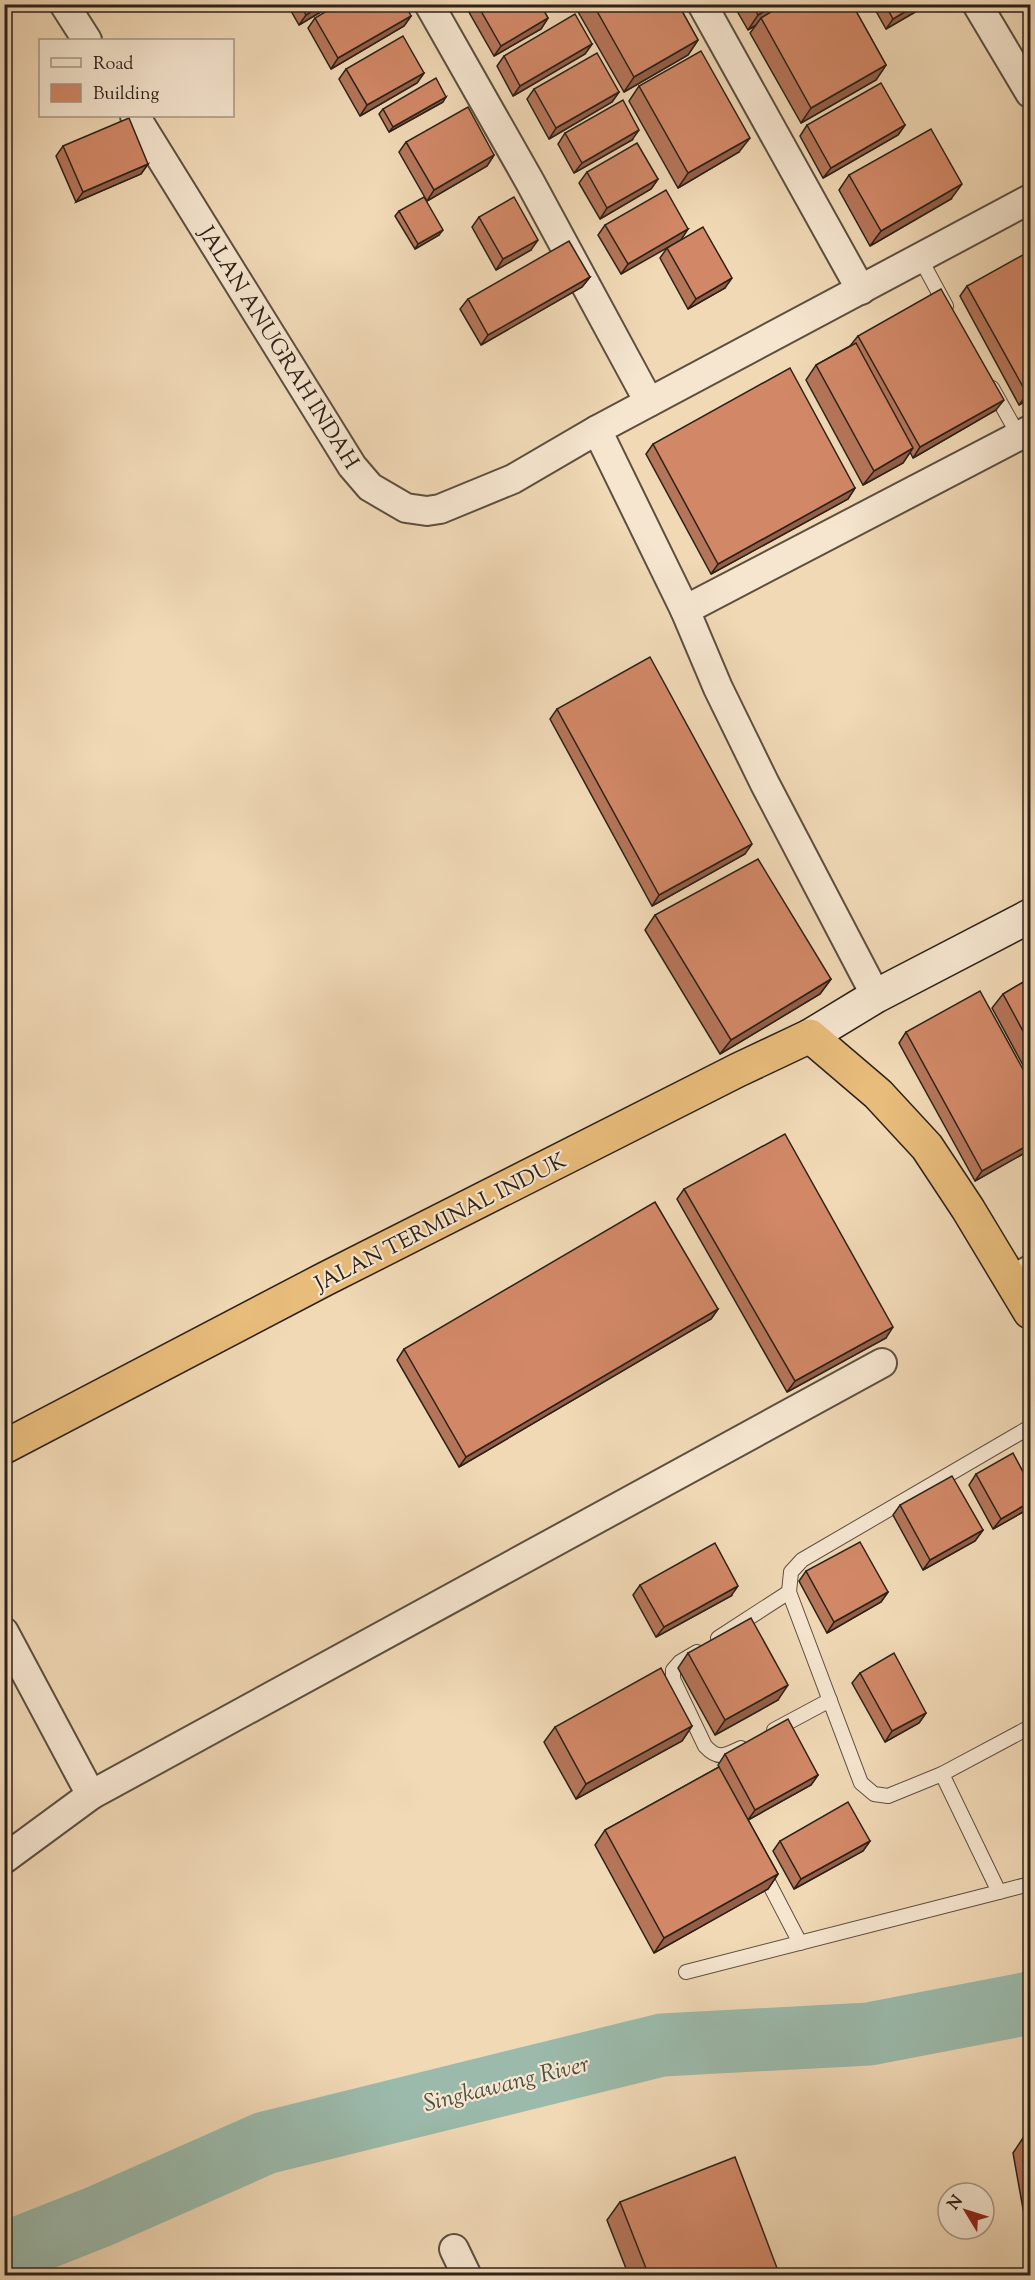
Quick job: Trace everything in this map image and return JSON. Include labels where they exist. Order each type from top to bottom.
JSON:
[{"type":"highway","points":[[810,1036],[878,1094],[927,1147],[968,1209],[1021,1275],[1030,1312]]},
{"type":"highway","name":"JALAN TERMINAL INDUK","points":[[4,1447],[325,1279],[738,1070],[810,1036]]},
{"type":"street","points":[[64,4],[86,39]]},
{"type":"street","points":[[429,4],[530,182],[649,402]]},
{"type":"street","points":[[702,4],[861,290]]},
{"type":"street","points":[[976,4],[1030,93]]},
{"type":"street","name":"JALAN ANUGRAH INDAH","points":[[136,117],[352,466],[370,487],[406,508],[427,511],[440,509],[513,478],[597,430],[1030,199]]},
{"type":"street","points":[[597,430],[685,610],[718,688],[765,784],[876,996]]},
{"type":"street","points":[[685,610],[1025,433]]},
{"type":"street","name":"JALAN TERMINAL INDUK","points":[[810,1036],[876,996],[1030,916]]},
{"type":"street","points":[[4,1859],[91,1795],[882,1363]]},
{"type":"street","points":[[4,1632],[91,1795]]},
{"type":"street","points":[[454,2249],[467,2276]]},
{"type":"lane","points":[[920,258],[955,321]]},
{"type":"lane","points":[[984,373],[1025,433]]},
{"type":"lane","points":[[1030,1427],[802,1560],[791,1572],[789,1592],[861,1783],[874,1794],[888,1796],[942,1774],[1030,1727]]},
{"type":"lane","points":[[789,1592],[680,1662],[673,1670],[673,1678],[705,1746],[713,1754],[725,1756],[830,1700]]},
{"type":"lane","points":[[942,1774],[999,1892]]},
{"type":"lane","points":[[756,1858],[800,1942]]},
{"type":"lane","points":[[686,1972],[1030,1884]]},
{"type":"building","points":[[300,4],[323,4],[306,15]]},
{"type":"building","points":[[338,4],[405,4],[411,16],[338,58],[315,18]]},
{"type":"building","points":[[477,4],[540,4],[548,18],[501,46]]},
{"type":"building","points":[[593,4],[678,4],[698,40],[634,77]]},
{"type":"building","points":[[752,4],[776,4],[758,15]]},
{"type":"building","points":[[784,4],[852,4],[886,65],[811,108],[761,18]]},
{"type":"building","points":[[885,4],[918,4],[893,19]]},
{"type":"building","points":[[575,14],[592,44],[520,86],[504,56]]},
{"type":"building","points":[[403,36],[424,73],[367,105],[346,69]]},
{"type":"building","points":[[701,51],[750,138],[688,173],[639,86]]},
{"type":"building","points":[[597,53],[619,92],[556,128],[534,89]]},
{"type":"building","points":[[436,78],[446,97],[393,127],[383,109]]},
{"type":"building","points":[[881,83],[905,125],[831,168],[807,125]]},
{"type":"building","points":[[623,100],[639,130],[582,163],[565,133]]},
{"type":"building","points":[[468,107],[494,155],[434,190],[406,142]]},
{"type":"building","points":[[129,118],[148,164],[83,192],[63,146]]},
{"type":"building","points":[[931,129],[962,184],[881,231],[849,175]]},
{"type":"building","points":[[637,143],[658,179],[607,208],[587,172]]},
{"type":"building","points":[[666,190],[688,229],[628,264],[605,225]]},
{"type":"building","points":[[424,197],[443,230],[418,244],[399,211]]},
{"type":"building","points":[[514,197],[538,240],[503,259],[479,217]]},
{"type":"building","points":[[703,227],[732,278],[696,299],[667,248]]},
{"type":"building","points":[[569,241],[590,277],[488,335],[468,299]]},
{"type":"building","points":[[1030,251],[1030,392],[1027,394],[967,286]]},
{"type":"building","points":[[941,289],[1004,400],[920,447],[858,336]]},
{"type":"building","points":[[856,343],[913,448],[874,471],[816,365]]},
{"type":"building","points":[[790,368],[855,488],[718,564],[653,444]]},
{"type":"building","points":[[650,657],[752,844],[659,895],[557,709]]},
{"type":"building","points":[[758,859],[831,979],[731,1040],[655,915]]},
{"type":"building","points":[[1030,978],[1030,1044],[1003,994]]},
{"type":"building","points":[[980,991],[1030,1082],[1030,1144],[982,1171],[906,1032]]},
{"type":"building","points":[[785,1134],[893,1327],[795,1381],[684,1189]]},
{"type":"building","points":[[655,1202],[718,1309],[466,1457],[404,1349]]},
{"type":"building","points":[[1013,1453],[1030,1485],[1030,1502],[1001,1519],[976,1474]]},
{"type":"building","points":[[952,1476],[983,1530],[930,1560],[900,1505]]},
{"type":"building","points":[[860,1542],[888,1592],[834,1622],[806,1571]]},
{"type":"building","points":[[715,1543],[738,1586],[664,1627],[640,1585]]},
{"type":"building","points":[[751,1618],[788,1685],[725,1720],[688,1653]]},
{"type":"building","points":[[894,1653],[926,1713],[892,1731],[860,1673]]},
{"type":"building","points":[[661,1668],[692,1726],[586,1784],[555,1727]]},
{"type":"building","points":[[788,1719],[818,1775],[755,1810],[725,1754]]},
{"type":"building","points":[[719,1767],[778,1874],[664,1938],[605,1830]]},
{"type":"building","points":[[848,1802],[870,1841],[801,1879],[780,1841]]},
{"type":"building","points":[[1030,2136],[1030,2177],[1023,2138]]},
{"type":"building","points":[[735,2157],[780,2276],[649,2276],[620,2202]]},
{"type":"waterway","name":"Singkawang River","points":[[4,2254],[100,2216],[265,2143],[662,2045],[869,2034],[1030,2003]]}]
